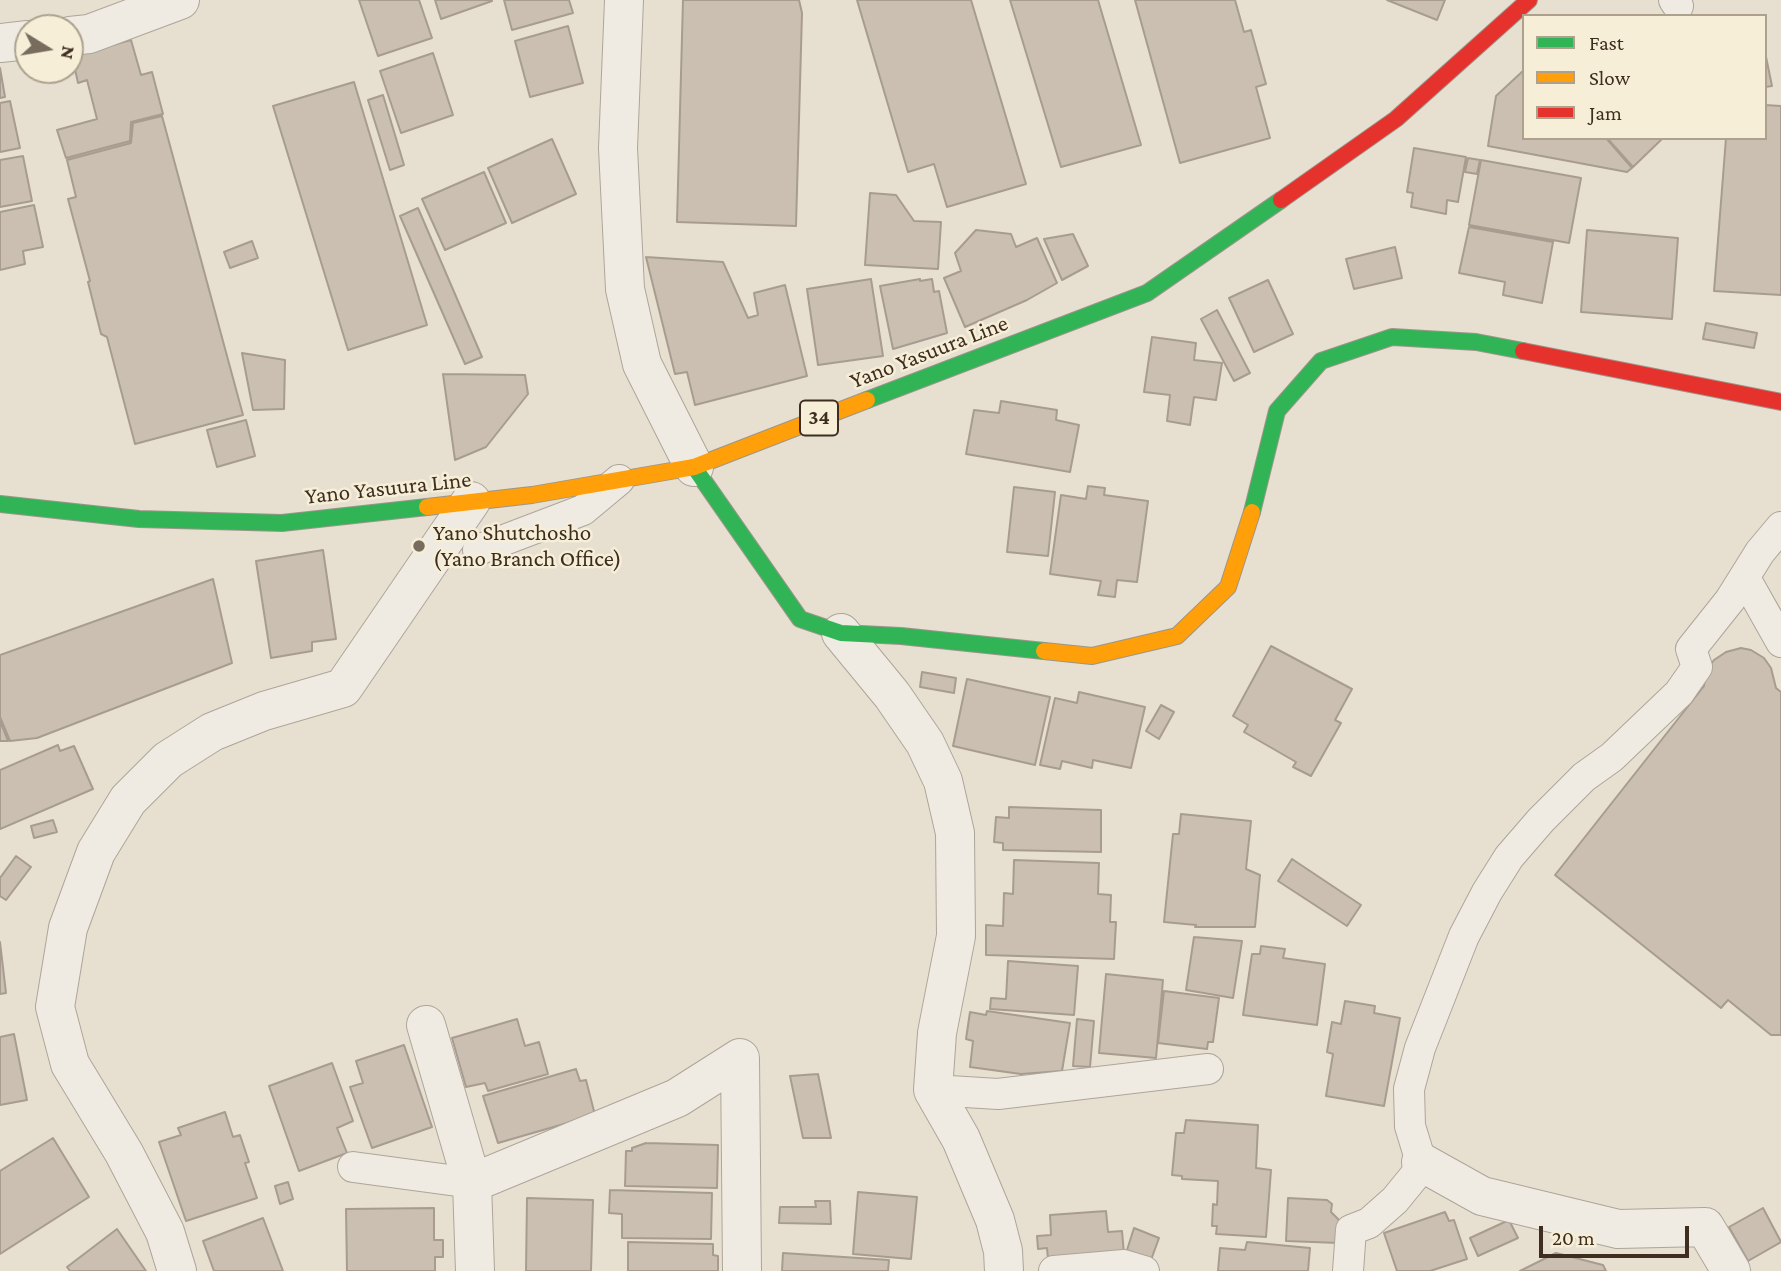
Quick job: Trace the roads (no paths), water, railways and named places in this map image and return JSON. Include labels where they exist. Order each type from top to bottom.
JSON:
[{"type":"main road","name":"Yano Yasuura Line","points":[[0,503],[139,519],[282,523],[532,495],[694,467],[1147,293],[1396,119],[1529,0]]},
{"type":"main road","points":[[694,467],[800,619],[841,633],[901,636],[1092,656],[1177,636],[1228,587],[1257,495],[1277,411],[1321,361],[1392,337],[1476,342],[1781,402]]},
{"type":"street","points":[[84,35],[180,0]]},
{"type":"street","points":[[624,0],[618,149],[625,289],[642,364],[694,467]]},
{"type":"street","points":[[177,1271],[165,1232],[124,1153],[69,1064],[55,1007],[68,928],[96,852],[128,800],[168,760],[212,732],[264,711],[342,688],[471,501]]},
{"type":"street","points":[[841,633],[892,695],[925,743],[943,781],[955,833],[956,936],[937,1033],[933,1090],[961,1139],[995,1220],[1003,1251],[1004,1271]]},
{"type":"street","points":[[426,1025],[472,1183],[475,1271]]},
{"type":"street","points":[[472,1183],[677,1098],[740,1058],[742,1271]]},
{"type":"street","points":[[1421,1162],[1482,1196],[1618,1229],[1705,1227],[1731,1271]]},
{"type":"lane","points":[[478,550],[583,510],[619,480]]},
{"type":"lane","points":[[1348,1271],[1352,1230],[1369,1223],[1395,1200],[1418,1173],[1421,1162],[1410,1126],[1409,1089],[1420,1048],[1464,936],[1488,892],[1509,857],[1541,820],[1584,777],[1612,757],[1679,692],[1697,667],[1691,649],[1781,527]]},
{"type":"lane","points":[[1745,578],[1781,642]]},
{"type":"lane","points":[[933,1090],[998,1094],[1208,1069]]},
{"type":"lane","points":[[353,1167],[472,1183]]},
{"type":"lane","points":[[1054,1271],[1124,1265],[1144,1271]]},
{"type":"place","name":"Yano Shutchosho (Yano Branch Office)","points":[[419,546]]}]
